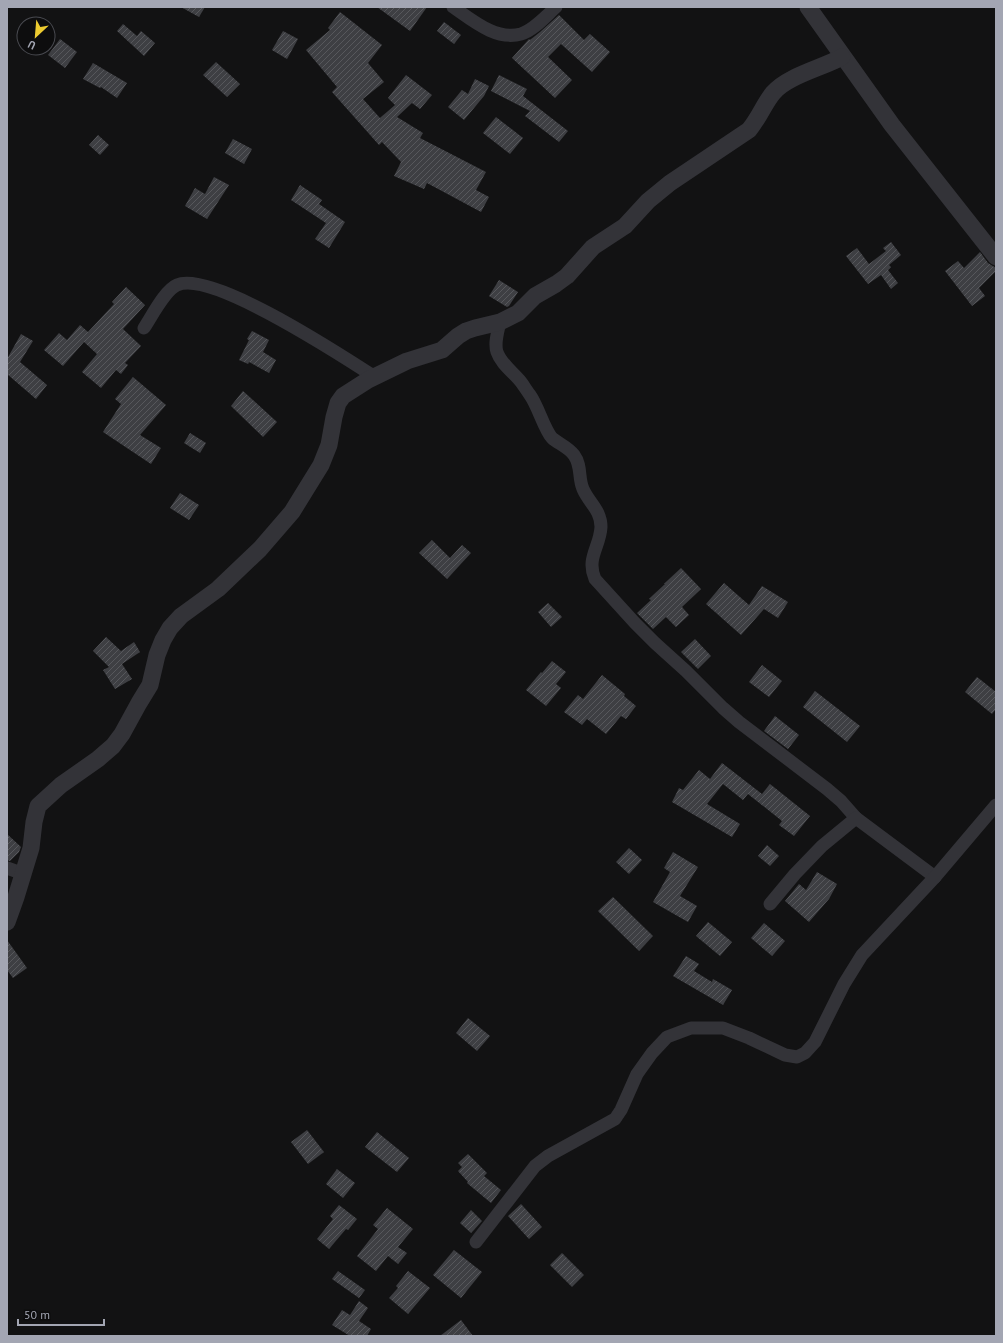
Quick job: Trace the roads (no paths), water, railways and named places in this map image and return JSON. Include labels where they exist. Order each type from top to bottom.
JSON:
[{"type":"street","points":[[453,7],[490,30],[502,35],[511,35],[521,34],[533,27],[556,7]]},
{"type":"street","points":[[808,7],[892,125],[996,257]]},
{"type":"street","points":[[7,922],[24,874],[31,848],[34,822],[38,806],[60,785],[98,759],[113,746],[122,734],[150,685],[163,640],[170,628],[181,616],[218,589],[260,549],[292,512],[321,465],[329,445],[338,403],[343,396],[350,390],[407,361],[442,350],[466,331],[500,322],[518,313],[535,296],[556,284],[566,276],[593,247],[603,239],[625,226],[648,201],[670,182],[749,130],[758,119],[773,92],[783,84],[842,56]]},
{"type":"street","points":[[144,328],[167,294],[177,285],[190,282],[203,285],[244,301],[290,324],[375,377]]},
{"type":"street","points":[[500,322],[496,352],[500,359],[521,382],[531,396],[551,437],[573,454],[580,469],[583,490],[596,508],[600,517],[600,536],[592,560],[592,571],[595,580],[635,624],[686,671],[722,708],[808,773],[841,801],[856,818],[936,877]]},
{"type":"street","points":[[476,1242],[535,1166],[548,1156],[615,1119],[623,1106],[637,1074],[652,1053],[667,1037],[691,1028],[723,1028],[749,1038],[785,1055],[797,1057],[805,1053],[815,1042],[844,984],[862,955],[936,877],[996,805]]},
{"type":"street","points":[[770,904],[794,874],[822,846],[856,818]]},
{"type":"street","points":[[7,868],[24,874]]}]
